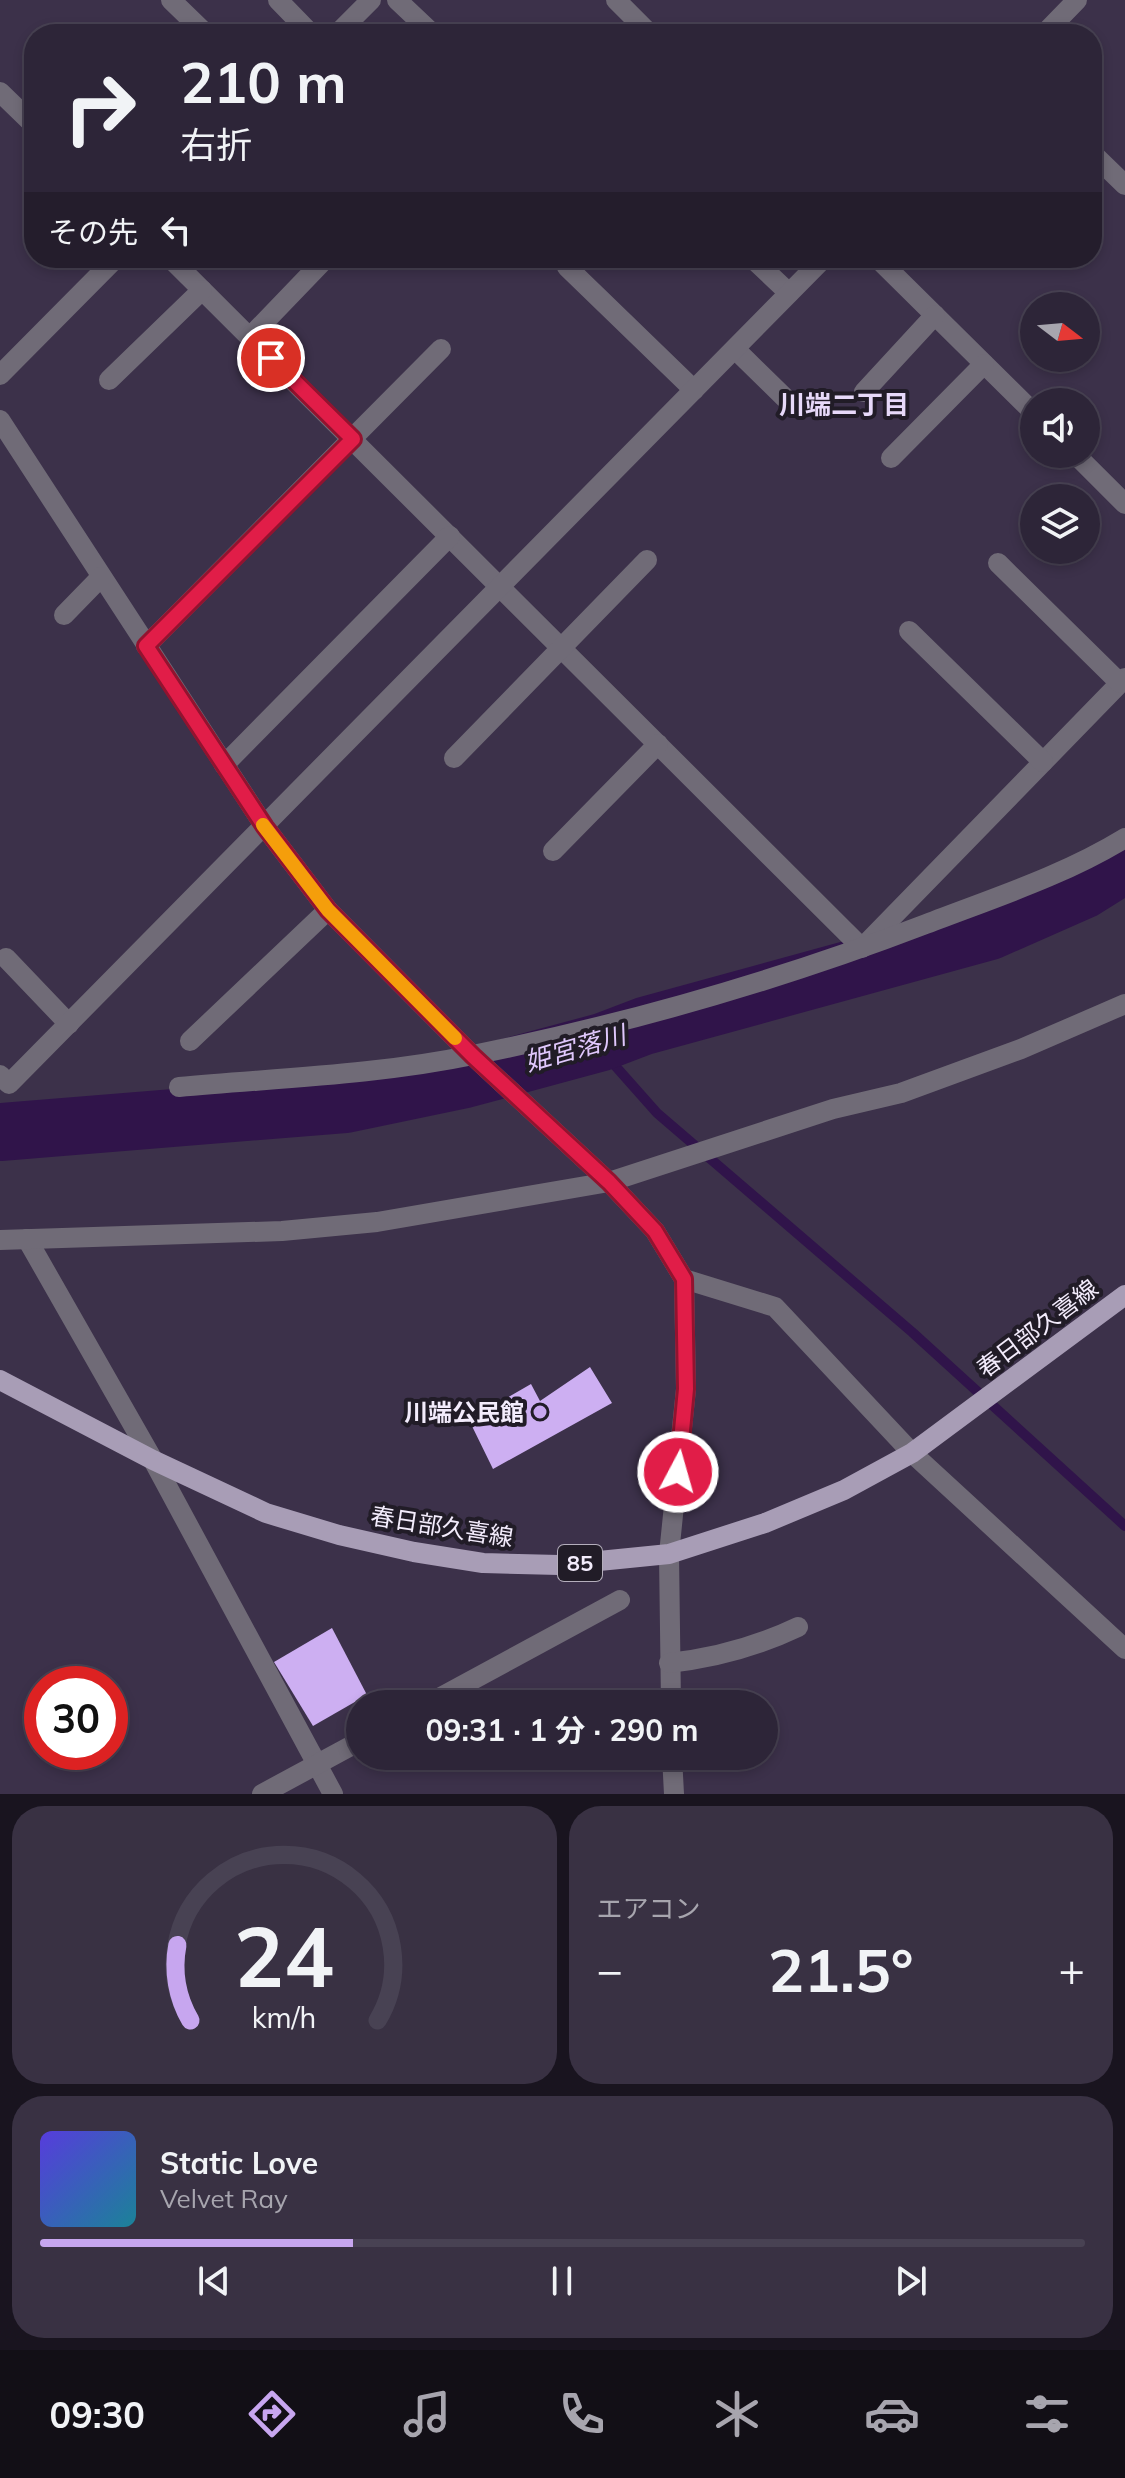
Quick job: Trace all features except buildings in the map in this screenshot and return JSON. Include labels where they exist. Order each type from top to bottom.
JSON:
[{"type":"main road","name":"春日部久喜線","points":[[0,1380],[153,1460],[266,1513],[339,1535],[414,1552],[483,1563],[559,1565],[669,1554],[765,1523],[844,1490],[912,1453],[1125,1295]]},
{"type":"street","points":[[171,0],[196,24]]},
{"type":"street","points":[[278,0],[301,24]]},
{"type":"street","points":[[347,24],[371,0]]},
{"type":"street","points":[[397,0],[422,24]]},
{"type":"street","points":[[616,0],[640,24]]},
{"type":"street","points":[[1054,24],[1077,0]]},
{"type":"street","points":[[0,92],[24,115]]},
{"type":"street","points":[[1102,163],[1125,185]]},
{"type":"street","points":[[0,375],[106,268]]},
{"type":"street","points":[[180,268],[862,948]]},
{"type":"street","points":[[250,337],[316,268]]},
{"type":"street","points":[[568,268],[694,390]]},
{"type":"street","points":[[763,268],[789,293]]},
{"type":"street","points":[[3,1084],[69,1024],[265,827],[814,268]]},
{"type":"street","points":[[887,268],[1020,399]]},
{"type":"street","points":[[109,380],[202,290]]},
{"type":"street","points":[[864,392],[935,315]]},
{"type":"street","points":[[146,646],[441,349]]},
{"type":"street","points":[[735,349],[785,398]]},
{"type":"street","points":[[891,458],[984,364]]},
{"type":"street","points":[[0,420],[265,827],[328,910],[473,1056],[609,1182],[655,1231],[684,1279],[686,1389],[669,1554],[670,1690]]},
{"type":"street","points":[[1089,468],[1125,504]]},
{"type":"street","points":[[224,765],[450,536]]},
{"type":"street","points":[[454,758],[647,560]]},
{"type":"street","points":[[862,948],[1122,681],[998,563]]},
{"type":"street","points":[[64,615],[101,577]]},
{"type":"street","points":[[909,631],[1043,762]]},
{"type":"street","points":[[553,851],[658,744]]},
{"type":"street","points":[[179,1087],[416,1065],[473,1056],[653,1012],[862,948],[1049,877],[1125,838]]},
{"type":"street","points":[[190,1041],[328,910]]},
{"type":"street","points":[[6,958],[69,1024]]},
{"type":"street","points":[[0,1240],[282,1231],[377,1222],[609,1182],[833,1109],[901,1093],[1021,1049],[1125,1004]]},
{"type":"street","points":[[27,1239],[153,1460],[333,1794]]},
{"type":"street","points":[[684,1279],[775,1307],[912,1453],[1125,1649]]},
{"type":"street","points":[[454,1690],[620,1600]]},
{"type":"street","points":[[669,1663],[742,1651],[798,1627]]},
{"type":"street","points":[[262,1794],[346,1748]]},
{"type":"street","points":[[673,1770],[674,1794]]},
{"type":"waterway","name":"姫宮落川","points":[[0,1132],[345,1104],[465,1079],[602,1042],[644,1026],[990,931],[1083,890],[1125,864]]},
{"type":"waterway","points":[[602,1042],[610,1060],[657,1113],[912,1332],[1125,1526]]},
{"type":"slow traffic","points":[[263,825],[328,910],[455,1038]]},
{"type":"place","name":"川端公民館","points":[[540,1412]]},
{"type":"district","name":"川端二丁目","points":[[844,404]]},
{"type":"route","points":[[271,358],[353,439],[146,646],[265,827],[328,910],[396,981],[609,1182],[655,1231],[684,1279],[686,1389],[678,1472]]}]
